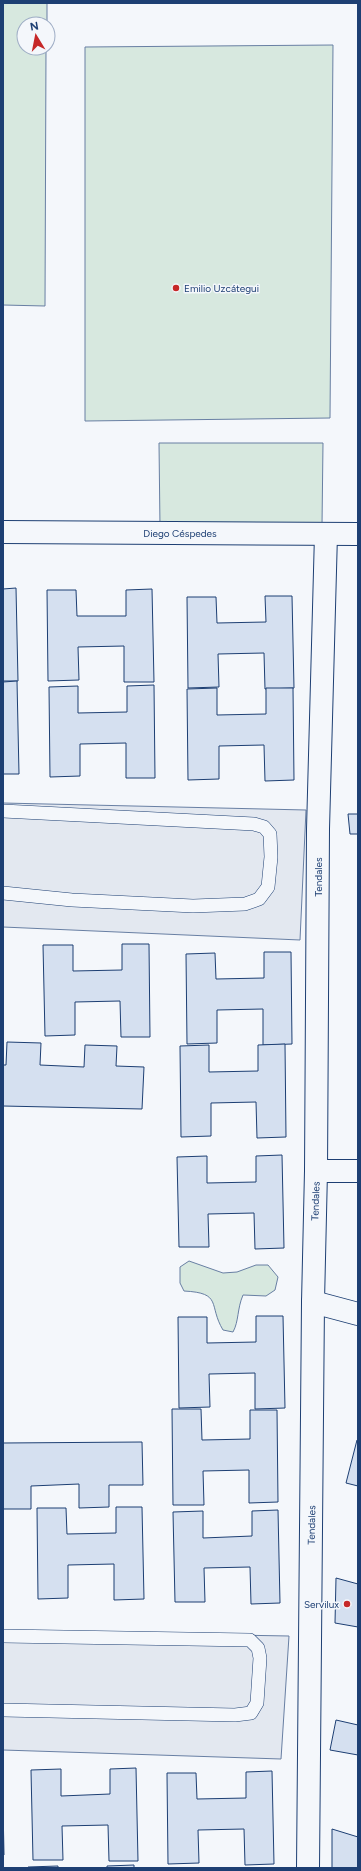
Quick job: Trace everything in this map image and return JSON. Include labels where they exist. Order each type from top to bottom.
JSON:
[{"type":"street","name":"Diego Céspedes","points":[[3,532],[358,534]]},
{"type":"street","name":"Tendales","points":[[308,1868],[313,1302],[316,1171],[318,829],[326,534]]},
{"type":"street","points":[[316,1171],[358,1171]]},
{"type":"street","points":[[313,1302],[358,1314]]},
{"type":"lane","points":[[3,812],[254,824],[264,827],[270,834],[271,857],[268,887],[259,899],[245,904],[185,906],[72,900],[3,893]]},
{"type":"lane","points":[[3,1636],[250,1640],[258,1648],[260,1658],[257,1703],[251,1713],[235,1715],[3,1710]]},
{"type":"shaded area","points":[[3,3],[47,3],[47,16],[16,16],[16,56],[46,56],[45,306],[3,305]]},
{"type":"shaded area","points":[[333,45],[330,418],[85,421],[85,47]]},
{"type":"shaded area","points":[[159,443],[323,443],[322,526],[160,527]]},
{"type":"shaded area","points":[[3,803],[306,810],[300,940],[3,927]]},
{"type":"shaded area","points":[[189,1261],[223,1273],[237,1272],[256,1265],[268,1265],[278,1277],[275,1290],[266,1296],[243,1295],[233,1332],[223,1330],[210,1298],[204,1294],[184,1291],[180,1283],[180,1267]]},
{"type":"shaded area","points":[[3,1631],[289,1636],[281,1759],[3,1750]]},
{"type":"building","points":[[16,588],[18,681],[3,681],[3,589]]},
{"type":"building","points":[[152,589],[154,682],[124,682],[124,646],[78,647],[79,680],[48,681],[47,590],[76,590],[77,616],[126,616],[126,590]]},
{"type":"building","points":[[265,596],[292,596],[294,688],[265,689],[264,653],[218,654],[219,687],[188,688],[187,597],[216,597],[217,623],[266,622]]},
{"type":"building","points":[[17,681],[19,774],[3,774],[3,682]]},
{"type":"building","points":[[154,685],[155,778],[126,778],[126,743],[80,744],[80,776],[50,777],[49,687],[78,686],[78,713],[127,712],[127,686]]},
{"type":"building","points":[[217,688],[217,715],[266,714],[266,688],[293,688],[294,780],[265,781],[264,745],[219,746],[219,779],[188,780],[187,689]]},
{"type":"building","points":[[348,814],[358,814],[358,834],[350,834]]},
{"type":"building","points":[[122,944],[149,944],[150,1037],[121,1037],[120,1001],[75,1002],[75,1035],[45,1036],[43,945],[73,945],[73,971],[122,970]]},
{"type":"building","points":[[264,952],[291,952],[292,1044],[263,1045],[263,1009],[217,1010],[217,1043],[187,1044],[186,954],[215,953],[216,979],[264,978]]},
{"type":"building","points":[[7,1042],[41,1043],[40,1065],[84,1067],[85,1045],[117,1046],[116,1066],[144,1067],[142,1109],[3,1106],[3,1065],[6,1065]]},
{"type":"building","points":[[285,1044],[286,1137],[257,1138],[256,1102],[211,1103],[211,1136],[181,1137],[180,1046],[209,1045],[209,1072],[258,1071],[258,1045]]},
{"type":"building","points":[[282,1155],[284,1248],[255,1249],[254,1213],[208,1214],[209,1247],[179,1247],[177,1157],[207,1156],[207,1183],[256,1182],[256,1156]]},
{"type":"building","points":[[256,1316],[283,1316],[285,1408],[255,1409],[255,1373],[209,1374],[210,1407],[179,1408],[178,1317],[207,1317],[207,1343],[256,1342]]},
{"type":"building","points":[[172,1409],[201,1409],[202,1440],[250,1439],[250,1410],[277,1410],[278,1502],[249,1503],[249,1470],[203,1471],[204,1505],[173,1505]]},
{"type":"building","points":[[357,1440],[358,1441],[358,1486],[346,1483]]},
{"type":"building","points":[[142,1442],[143,1485],[109,1485],[109,1507],[79,1508],[79,1484],[31,1486],[31,1509],[3,1509],[3,1443]]},
{"type":"building","points":[[116,1507],[142,1507],[144,1599],[114,1600],[114,1564],[68,1565],[68,1598],[38,1599],[37,1508],[66,1508],[67,1534],[116,1533]]},
{"type":"building","points":[[278,1510],[280,1603],[251,1604],[250,1567],[204,1568],[205,1602],[175,1602],[173,1512],[203,1511],[203,1538],[252,1536],[252,1511]]},
{"type":"building","name":"Servilux","points":[[336,1578],[358,1584],[358,1627],[335,1623]]},
{"type":"building","points":[[336,1720],[358,1725],[358,1755],[330,1750]]},
{"type":"building","points":[[136,1768],[138,1861],[109,1861],[108,1825],[62,1826],[63,1860],[33,1860],[31,1770],[61,1769],[61,1796],[110,1794],[110,1769]]},
{"type":"building","points":[[272,1771],[274,1864],[245,1865],[244,1829],[198,1830],[199,1863],[168,1864],[167,1773],[196,1773],[197,1799],[246,1798],[246,1772]]},
{"type":"building","points":[[3,1806],[4,1855],[3,1855]]},
{"type":"building","points":[[332,1829],[358,1837],[358,1868],[332,1868]]},
{"type":"building","points":[[134,1865],[134,1868],[107,1868],[107,1866]]},
{"type":"building","points":[[58,1866],[58,1868],[28,1868],[28,1867]]},
{"type":"place","name":"Emilio Uzcátegui","points":[[176,288]]},
{"type":"place","name":"Servilux","points":[[347,1604]]}]
